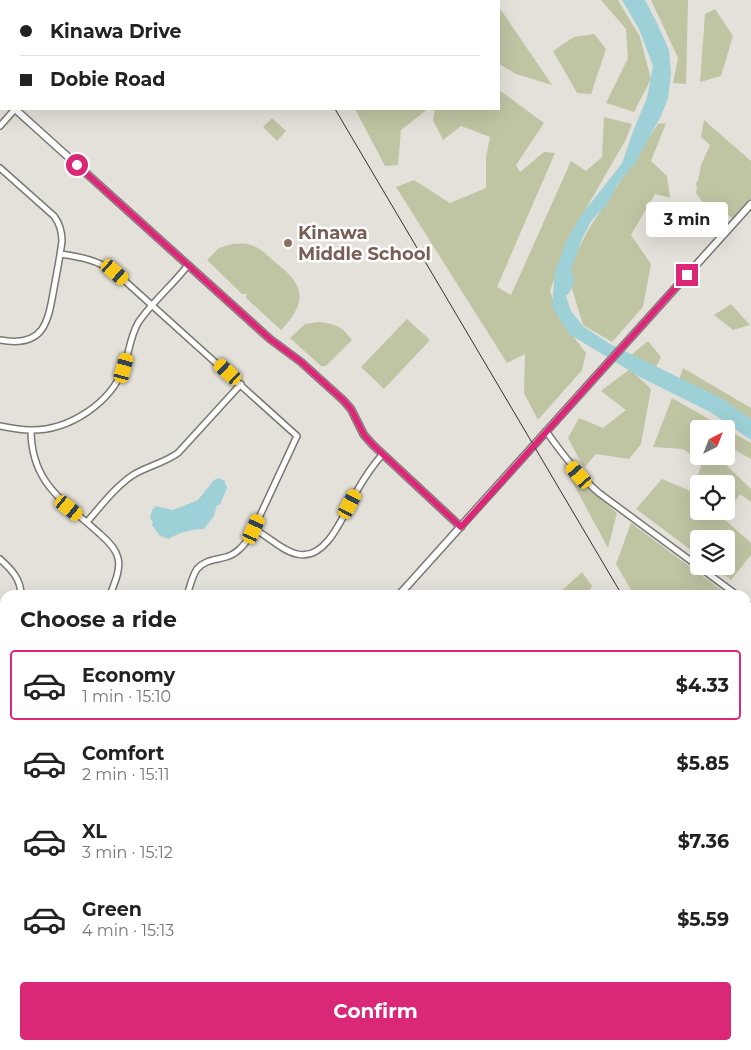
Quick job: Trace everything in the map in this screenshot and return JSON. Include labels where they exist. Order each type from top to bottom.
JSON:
[{"type":"street","points":[[0,126],[14,110]]},
{"type":"street","points":[[16,110],[270,339],[301,362],[343,400],[351,409],[364,435],[382,455],[461,527]]},
{"type":"street","points":[[0,168],[54,216],[62,232],[60,254],[47,323],[40,332],[22,342],[0,340]]},
{"type":"street","points":[[404,590],[751,204]]},
{"type":"street","points":[[60,254],[89,258],[115,272],[298,436],[245,544],[227,557],[206,562],[200,566],[189,590]]},
{"type":"street","points":[[0,426],[31,430],[58,426],[87,413],[114,387],[124,368],[137,325],[152,304],[188,265]]},
{"type":"street","points":[[87,522],[131,476],[178,453],[242,384]]},
{"type":"street","points":[[31,430],[32,449],[41,474],[50,489],[69,508],[87,522],[113,548],[118,556],[119,566],[112,590]]},
{"type":"street","points":[[546,431],[572,467],[599,493],[730,590]]},
{"type":"street","points":[[254,529],[299,555],[308,555],[316,552],[330,540],[366,475],[382,455]]},
{"type":"street","points":[[0,559],[15,574],[20,590]]},
{"type":"street","points":[[0,678],[0,683]]},
{"type":"green space","points":[[601,0],[618,0],[640,37],[651,79],[634,112],[606,103],[628,58],[626,29]]},
{"type":"green space","points":[[651,0],[688,0],[686,84],[673,83],[678,58]]},
{"type":"green space","points":[[500,8],[552,85],[516,74],[500,65]]},
{"type":"green space","points":[[715,9],[733,36],[721,76],[700,82],[705,14]]},
{"type":"green space","points":[[594,34],[606,49],[591,94],[577,93],[553,51],[574,37]]},
{"type":"green space","points":[[500,91],[544,123],[516,165],[520,172],[544,152],[555,153],[497,287],[511,295],[571,161],[586,171],[602,157],[604,117],[632,124],[625,141],[569,238],[550,291],[559,318],[586,353],[582,370],[538,420],[524,393],[525,354],[507,363],[396,187],[414,180],[450,203],[486,188],[486,157],[490,137],[461,126],[443,140],[433,120],[435,110],[500,110]]},
{"type":"green space","points":[[356,110],[427,110],[401,130],[398,165],[385,166]]},
{"type":"green space","points":[[272,118],[286,131],[277,141],[263,127]]},
{"type":"green space","points":[[704,120],[751,161],[751,200],[733,219],[724,211],[716,222],[696,193],[697,186],[695,184],[698,181],[701,165],[710,145],[701,137]]},
{"type":"green space","points":[[666,123],[651,161],[667,176],[670,198],[655,194],[631,235],[651,264],[643,307],[612,342],[583,325],[567,272],[588,230],[658,124]]},
{"type":"green space","points":[[232,244],[247,244],[259,249],[286,271],[298,287],[299,303],[281,330],[246,298],[247,294],[242,294],[207,260],[219,248]]},
{"type":"green space","points":[[731,304],[750,325],[733,330],[714,315]]},
{"type":"green space","points":[[407,319],[430,340],[384,389],[361,367]]},
{"type":"green space","points":[[319,322],[338,326],[352,340],[326,366],[321,366],[290,338],[305,324]]},
{"type":"green space","points":[[648,341],[661,357],[655,369],[631,355]]},
{"type":"green space","points":[[683,368],[751,408],[751,420],[679,380]]},
{"type":"green space","points":[[630,369],[651,389],[641,444],[629,459],[596,454],[584,468],[568,438],[579,418],[603,428],[626,410],[601,391]]},
{"type":"green space","points":[[672,398],[711,420],[690,420],[690,454],[683,449],[653,447]]},
{"type":"green space","points":[[735,434],[751,443],[751,459],[735,450]]},
{"type":"green space","points":[[562,463],[617,513],[608,548]]},
{"type":"green space","points":[[701,465],[726,465],[751,489],[751,502],[740,494],[735,502],[735,475],[698,475]]},
{"type":"green space","points":[[662,479],[690,491],[690,520],[725,520],[751,543],[751,555],[735,575],[735,530],[690,530],[690,549],[636,509]]},
{"type":"green space","points":[[631,523],[690,567],[690,575],[701,575],[721,590],[631,590],[616,564]]},
{"type":"green space","points":[[582,572],[592,586],[590,590],[562,590]]},
{"type":"green space","points":[[725,575],[735,575],[731,580]]},
{"type":"water","points":[[622,0],[645,0],[658,25],[669,50],[671,74],[668,98],[661,116],[635,163],[617,185],[608,203],[592,220],[582,239],[571,269],[574,280],[573,286],[566,296],[571,311],[583,326],[610,344],[721,398],[751,419],[751,440],[735,429],[735,420],[722,420],[712,413],[642,378],[569,334],[552,306],[555,272],[567,240],[580,217],[622,163],[647,98],[653,66],[639,29]]},
{"type":"water","points":[[219,478],[225,481],[227,486],[220,505],[217,505],[214,516],[204,529],[186,531],[169,539],[160,536],[152,525],[153,522],[150,518],[152,510],[156,506],[173,510],[198,500],[214,480]]},
{"type":"railway","points":[[336,110],[619,590]]},
{"type":"place","name":"Kinawa Middle School","points":[[288,243]]},
{"type":"route","points":[[77,165],[270,339],[301,362],[343,400],[351,409],[364,435],[382,455],[461,527],[687,275]]}]
